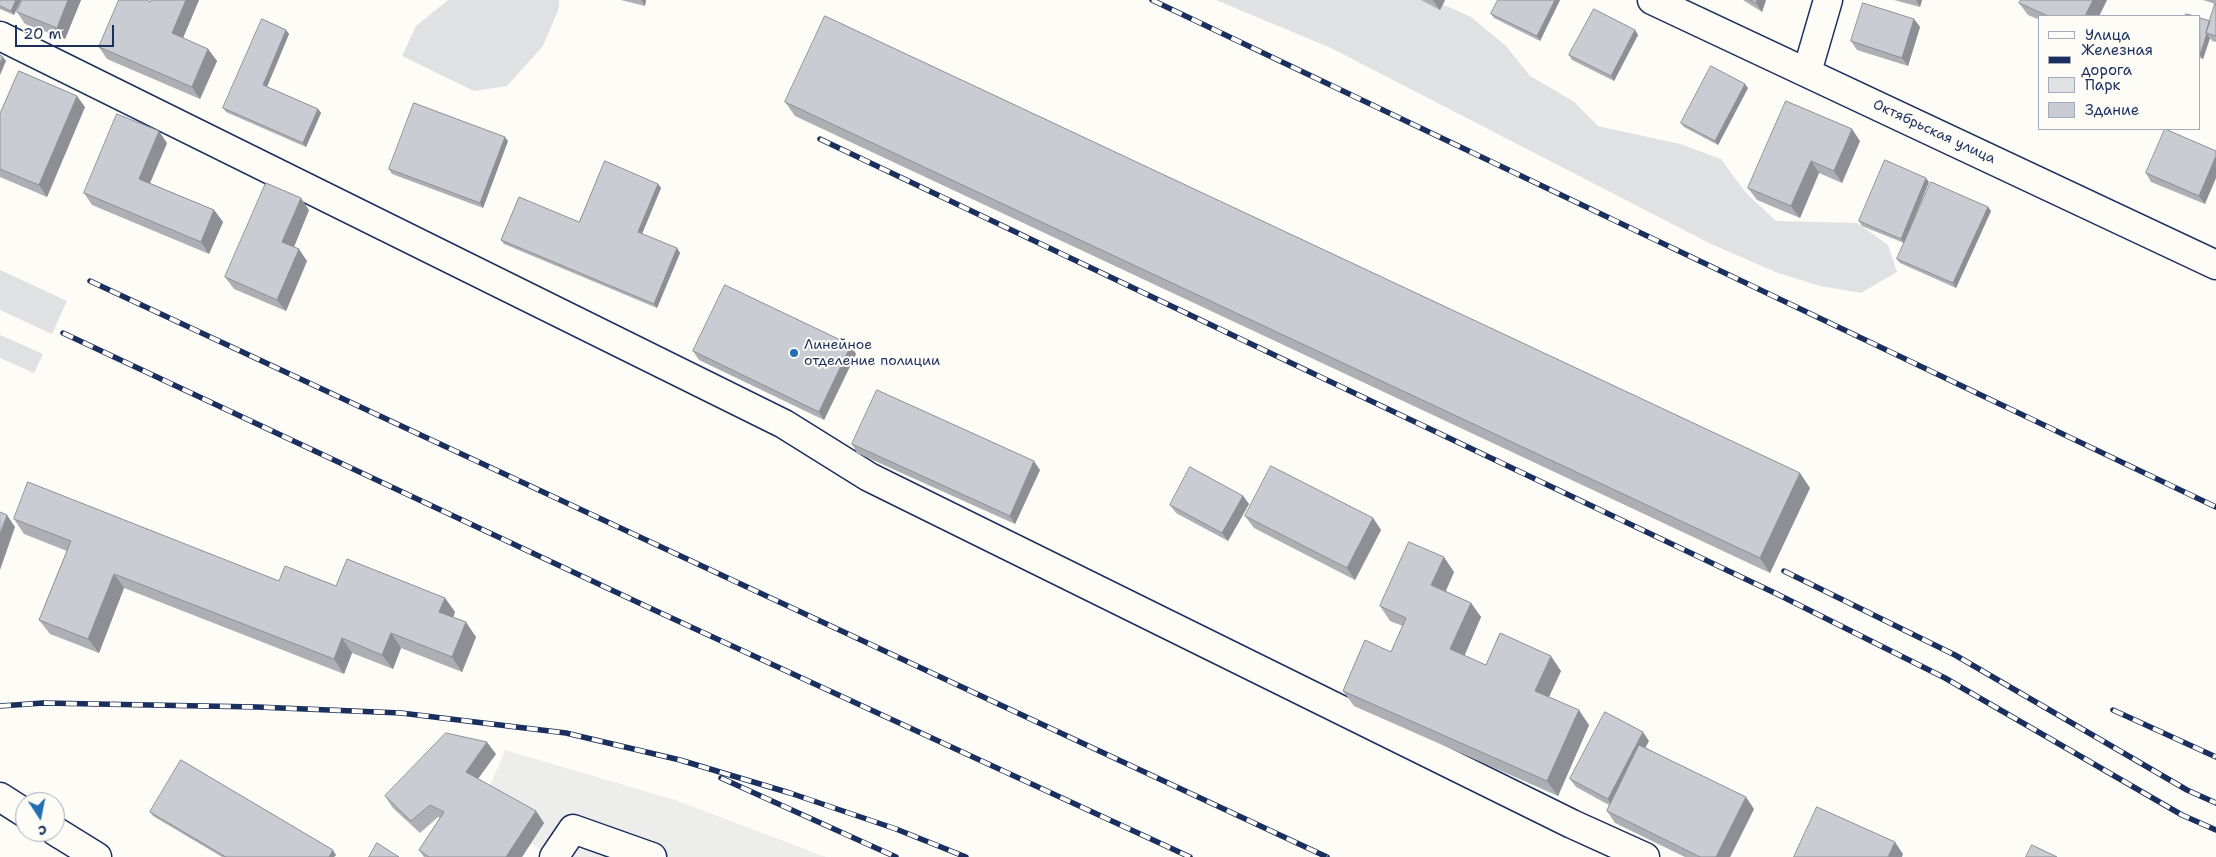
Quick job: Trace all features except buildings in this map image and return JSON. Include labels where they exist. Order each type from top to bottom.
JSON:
[{"type":"street","name":"Октябрьская улица","points":[[1652,0],[2216,265]]},
{"type":"street","points":[[1807,72],[1828,0]]},
{"type":"street","points":[[0,36],[784,424],[868,477],[1572,824],[1645,857]]},
{"type":"street","points":[[0,797],[15,806]]},
{"type":"street","points":[[554,857],[573,829],[652,857]]},
{"type":"street","points":[[65,837],[97,857]]},
{"type":"shaded area","points":[[505,750],[675,800],[826,857],[553,857],[479,812]]},
{"type":"green space","points":[[448,0],[559,0],[559,8],[543,46],[507,86],[474,91],[402,56],[416,26]]},
{"type":"green space","points":[[1216,0],[1445,0],[1442,4],[1471,17],[1506,46],[1530,76],[1573,101],[1598,126],[1680,144],[1721,159],[1746,193],[1776,221],[1857,223],[1888,245],[1897,272],[1861,293],[1820,286],[1778,273],[1711,244],[1331,48]]},
{"type":"green space","points":[[0,270],[67,301],[52,334],[0,310]]},
{"type":"green space","points":[[0,335],[43,354],[34,373],[0,358]]},
{"type":"railway","points":[[1152,0],[2216,507]]},
{"type":"railway","points":[[820,139],[1777,594],[1945,678],[2182,815],[2216,830]]},
{"type":"railway","points":[[90,281],[1327,857]]},
{"type":"railway","points":[[63,333],[652,609],[1190,857]]},
{"type":"railway","points":[[1784,571],[1955,655],[2187,790],[2216,803]]},
{"type":"railway","points":[[0,706],[43,703],[257,707],[401,713],[566,733],[680,760],[790,793],[896,829],[966,857]]},
{"type":"railway","points":[[2113,710],[2216,757]]},
{"type":"railway","points":[[721,778],[896,857]]},
{"type":"place","name":"Линейное отделение полиции","points":[[794,353]]}]
